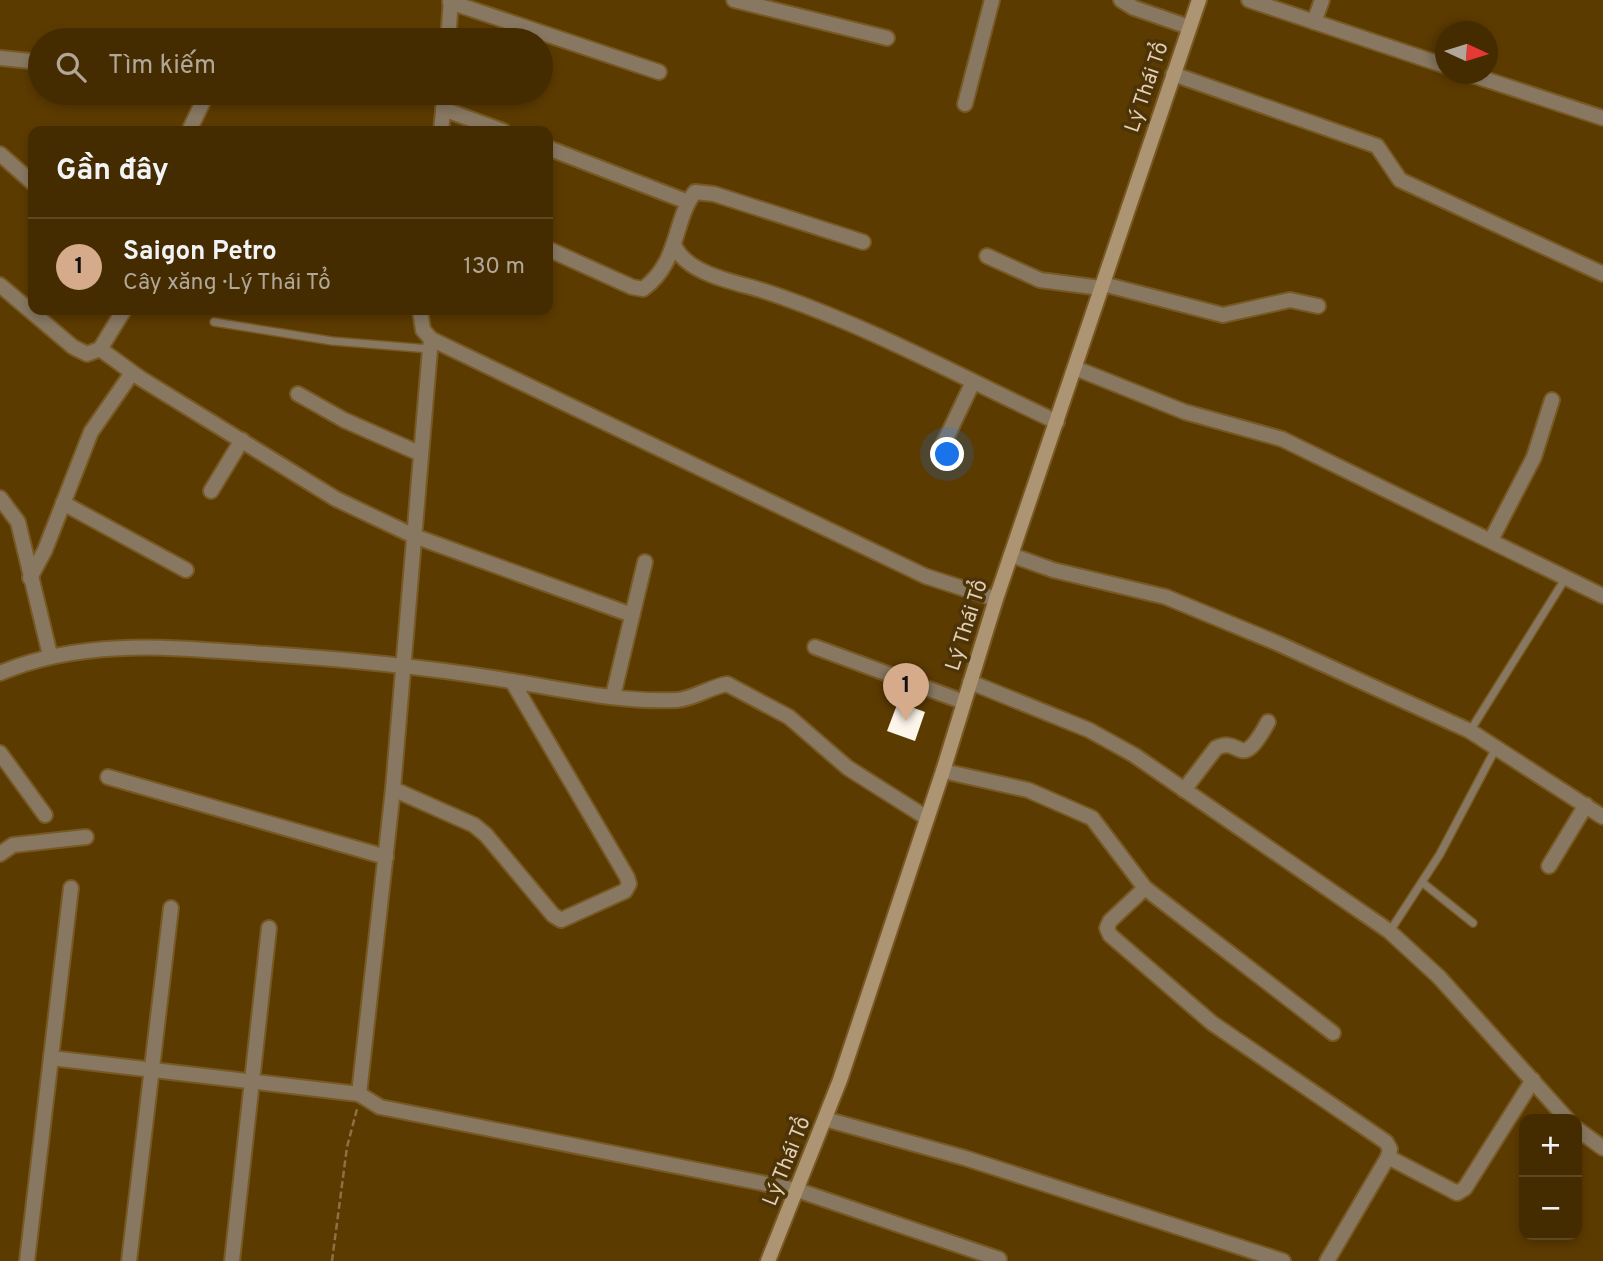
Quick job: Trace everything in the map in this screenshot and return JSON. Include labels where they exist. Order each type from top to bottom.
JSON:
[{"type":"main road","name":"Lý Thái Tổ","points":[[768,1261],[825,1119],[943,771],[996,599],[1199,0]]},
{"type":"street","points":[[734,0],[887,38]]},
{"type":"street","points":[[965,104],[992,0]]},
{"type":"street","points":[[1121,0],[1134,8],[1189,27]]},
{"type":"street","points":[[1249,0],[1435,62]]},
{"type":"street","points":[[1314,22],[1322,0]]},
{"type":"street","points":[[449,28],[451,1],[530,28]]},
{"type":"street","points":[[553,36],[659,72]]},
{"type":"street","points":[[0,58],[28,61]]},
{"type":"street","points":[[1173,74],[1377,146],[1401,180],[1603,274]]},
{"type":"street","points":[[1498,84],[1603,118]]},
{"type":"street","points":[[192,126],[202,105]]},
{"type":"street","points":[[441,126],[443,105]]},
{"type":"street","points":[[443,109],[489,126]]},
{"type":"street","points":[[553,150],[688,202]]},
{"type":"street","points":[[0,153],[28,178]]},
{"type":"street","points":[[553,251],[632,287],[643,289],[675,247],[688,202],[695,192],[713,194],[863,242]]},
{"type":"street","points":[[675,247],[680,257],[710,274],[813,307],[1057,422]]},
{"type":"street","points":[[987,256],[1040,280],[1102,286],[1223,315],[1290,300],[1318,306]]},
{"type":"street","points":[[0,285],[28,309]]},
{"type":"street","points":[[35,315],[74,348],[87,354],[100,349],[121,315]]},
{"type":"street","points":[[359,1094],[393,789],[431,344],[423,330],[421,315]]},
{"type":"street","points":[[431,344],[925,576],[996,599]]},
{"type":"street","points":[[100,349],[132,373],[337,499],[414,536],[632,615]]},
{"type":"street","points":[[1075,368],[1185,412],[1282,439],[1603,596]]},
{"type":"street","points":[[30,578],[45,550],[91,432],[132,373]]},
{"type":"street","points":[[940,451],[972,382]]},
{"type":"street","points":[[298,394],[344,420],[421,453]]},
{"type":"street","points":[[1491,540],[1537,449],[1552,400]]},
{"type":"street","points":[[211,491],[242,440]]},
{"type":"street","points":[[0,498],[18,522],[50,655]]},
{"type":"street","points":[[63,503],[186,570]]},
{"type":"street","points":[[1011,555],[1053,570],[1166,597],[1277,643],[1469,731],[1603,817]]},
{"type":"street","points":[[613,696],[645,562]]},
{"type":"street","points":[[816,647],[964,702]]},
{"type":"street","points":[[0,673],[50,655],[117,648],[187,648],[404,664],[613,696],[680,700],[727,684],[789,717],[848,768],[927,818]]},
{"type":"street","points":[[393,789],[474,825],[486,835],[553,915],[561,920],[625,891],[629,884],[627,877],[512,681]]},
{"type":"street","points":[[970,682],[1089,730],[1134,755],[1389,931],[1439,977],[1563,1114]]},
{"type":"street","points":[[1184,790],[1216,748],[1221,745],[1246,751],[1254,747],[1268,722]]},
{"type":"street","points":[[0,753],[45,815]]},
{"type":"street","points":[[943,771],[1028,790],[1092,818],[1145,888],[1333,1033]]},
{"type":"street","points":[[108,777],[386,857]]},
{"type":"street","points":[[1549,866],[1586,804]]},
{"type":"street","points":[[0,854],[13,845],[86,837]]},
{"type":"street","points":[[27,1261],[71,888]]},
{"type":"street","points":[[1145,888],[1110,921],[1107,928],[1110,935],[1212,1023],[1386,1142],[1390,1149],[1388,1157],[1327,1261]]},
{"type":"street","points":[[129,1261],[171,908]]},
{"type":"street","points":[[232,1261],[269,928]]},
{"type":"street","points":[[51,1058],[359,1094],[380,1107],[797,1190],[999,1259]]},
{"type":"street","points":[[1388,1157],[1457,1193],[1465,1188],[1532,1080]]},
{"type":"street","points":[[825,1119],[965,1158],[1283,1261]]},
{"type":"street","points":[[1582,1133],[1603,1148]]},
{"type":"lane","points":[[214,323],[332,341],[431,344]]},
{"type":"lane","points":[[1469,731],[1565,579]]},
{"type":"lane","points":[[1389,931],[1423,883],[1496,748]]},
{"type":"lane","points":[[1423,883],[1473,923]]},
{"type":"path","points":[[332,1261],[347,1147],[359,1094]]},
{"type":"building","points":[[898,702],[925,712],[915,741],[887,731]]},
{"type":"place","name":"Saigon Petro","points":[[906,721]]}]
